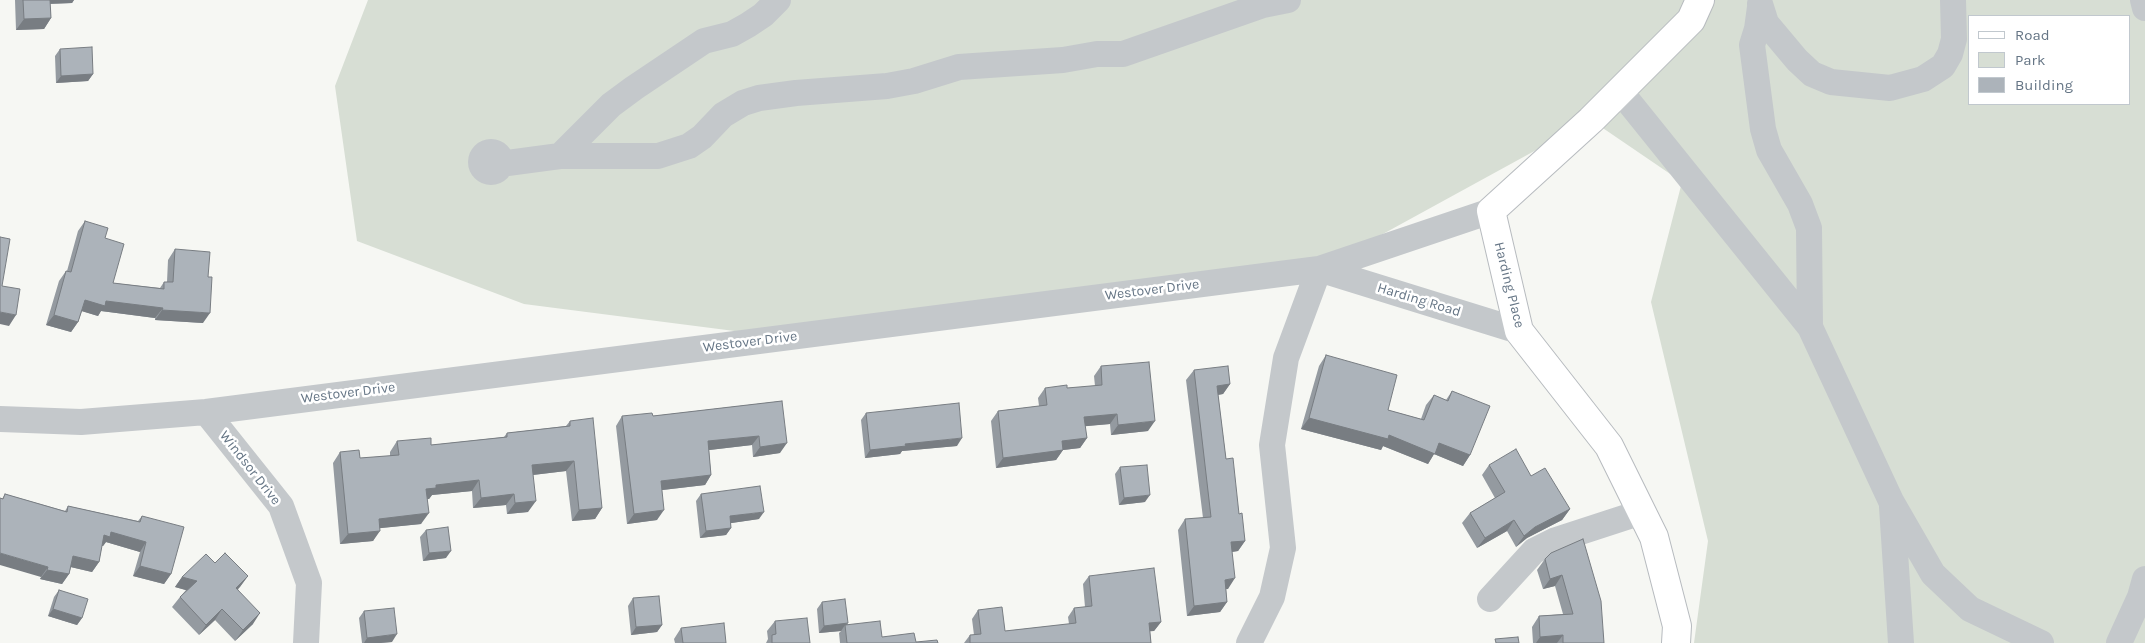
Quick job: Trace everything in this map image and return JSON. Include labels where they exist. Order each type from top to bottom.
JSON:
[{"type":"main road","points":[[1491,211],[1620,91],[1691,20],[1700,0]]},
{"type":"main road","name":"Harding Place","points":[[1491,211],[1518,331],[1610,446],[1657,546],[1677,626],[1676,643]]},
{"type":"street","points":[[560,156],[611,105],[634,88],[704,41],[732,34],[748,25],[778,0]]},
{"type":"street","points":[[500,164],[560,156],[658,156],[689,146],[702,137],[722,115],[742,102],[810,91],[887,86],[922,79],[959,67],[1063,60],[1097,54],[1123,54],[1263,5],[1288,0]]},
{"type":"street","points":[[1760,4],[1768,26],[1797,60],[1812,74],[1831,82],[1890,88],[1923,79],[1943,66],[1950,54],[1954,39],[1954,0]]},
{"type":"street","points":[[2143,0],[2145,8]]},
{"type":"street","points":[[1760,4],[1752,45],[1763,129],[1769,150],[1800,204],[1809,228],[1810,327]]},
{"type":"street","points":[[1620,91],[1810,327],[1891,501],[1933,574],[1970,609],[2041,643]]},
{"type":"street","name":"Westover Drive","points":[[0,419],[81,422],[206,412],[1319,269],[1491,211]]},
{"type":"street","points":[[1249,643],[1272,597],[1283,548],[1272,445],[1286,358],[1319,269]]},
{"type":"street","name":"Harding Road","points":[[1319,269],[1518,331]]},
{"type":"street","name":"Windsor Drive","points":[[206,412],[281,506],[309,583],[306,643]]},
{"type":"street","points":[[1891,501],[1901,643]]},
{"type":"street","points":[[1490,599],[1534,551],[1556,540],[1642,512]]},
{"type":"street","points":[[2119,643],[2140,597],[2145,579]]},
{"type":"green space","points":[[368,0],[2145,0],[2145,643],[1694,643],[1708,541],[1651,302],[1682,182],[1591,120],[1319,269],[789,338],[524,304],[357,241],[335,86]]},
{"type":"building","points":[[23,0],[50,0],[51,18],[24,19]]},
{"type":"building","points":[[92,47],[93,74],[61,76],[60,49]]},
{"type":"building","points":[[85,221],[108,228],[105,238],[124,244],[113,283],[164,289],[164,282],[173,282],[175,249],[210,252],[208,277],[212,277],[210,313],[162,310],[163,308],[106,301],[105,306],[85,300],[78,322],[54,315],[66,271],[71,272]]},
{"type":"building","points":[[0,237],[10,239],[2,286],[20,289],[16,315],[0,312]]},
{"type":"building","points":[[1326,355],[1397,375],[1388,410],[1424,420],[1434,395],[1448,401],[1452,391],[1490,406],[1470,455],[1439,443],[1435,454],[1389,435],[1388,439],[1309,418]]},
{"type":"building","points":[[1149,362],[1155,421],[1118,425],[1117,414],[1084,417],[1087,438],[1062,441],[1063,450],[1003,458],[998,411],[1047,405],[1045,388],[1067,385],[1067,388],[1102,385],[1101,366]]},
{"type":"building","points":[[1228,366],[1230,384],[1217,386],[1226,459],[1233,458],[1239,514],[1242,513],[1245,541],[1231,542],[1235,578],[1225,580],[1227,602],[1194,606],[1185,519],[1211,517],[1194,370]]},
{"type":"building","points":[[782,401],[787,443],[760,447],[759,436],[708,441],[711,475],[661,481],[664,510],[634,514],[622,416],[652,413],[653,416]]},
{"type":"building","points":[[959,403],[962,438],[870,450],[866,413]]},
{"type":"building","points":[[593,418],[602,508],[579,510],[574,461],[532,465],[536,501],[515,503],[514,494],[481,498],[479,480],[436,485],[436,488],[426,489],[429,513],[379,519],[380,531],[348,534],[340,452],[359,450],[360,458],[399,455],[397,441],[431,438],[431,445],[507,437],[507,433],[570,426],[570,421]]},
{"type":"building","points":[[1516,449],[1531,476],[1545,468],[1570,509],[1535,527],[1524,536],[1514,520],[1485,538],[1470,513],[1505,492],[1489,465]]},
{"type":"building","points":[[1147,465],[1150,495],[1124,498],[1120,467]]},
{"type":"building","points":[[760,486],[764,512],[730,516],[731,528],[706,531],[701,494]]},
{"type":"building","points":[[5,494],[67,512],[68,506],[140,522],[142,516],[184,527],[171,574],[140,566],[146,542],[111,532],[110,537],[104,535],[99,562],[73,556],[69,574],[47,570],[48,567],[0,553],[0,498],[3,499]]},
{"type":"building","points":[[448,527],[451,551],[429,553],[426,530]]},
{"type":"building","points":[[1583,539],[1601,601],[1604,643],[1563,643],[1563,635],[1540,637],[1539,616],[1573,614],[1562,575],[1550,579],[1545,559],[1551,553]]},
{"type":"building","points":[[225,553],[248,576],[236,588],[260,613],[243,630],[222,609],[206,625],[180,597],[197,581],[182,577],[206,554],[215,563]]},
{"type":"building","points":[[1154,568],[1161,622],[1149,623],[1151,643],[970,643],[970,635],[981,634],[978,610],[1002,607],[1005,631],[1076,623],[1074,608],[1092,606],[1089,576]]},
{"type":"building","points":[[59,590],[88,599],[82,618],[53,609]]},
{"type":"building","points":[[659,596],[662,625],[636,627],[633,598]]},
{"type":"building","points":[[845,599],[848,623],[824,626],[822,602]]},
{"type":"building","points":[[394,608],[397,634],[367,638],[364,611]]},
{"type":"building","points":[[807,618],[810,643],[772,643],[772,635],[776,634],[775,621]]},
{"type":"building","points":[[880,621],[882,637],[914,633],[916,642],[937,640],[938,643],[847,643],[845,625]]},
{"type":"building","points":[[724,623],[726,643],[683,643],[681,628]]},
{"type":"building","points":[[1518,637],[1519,643],[1496,643],[1495,639]]}]
